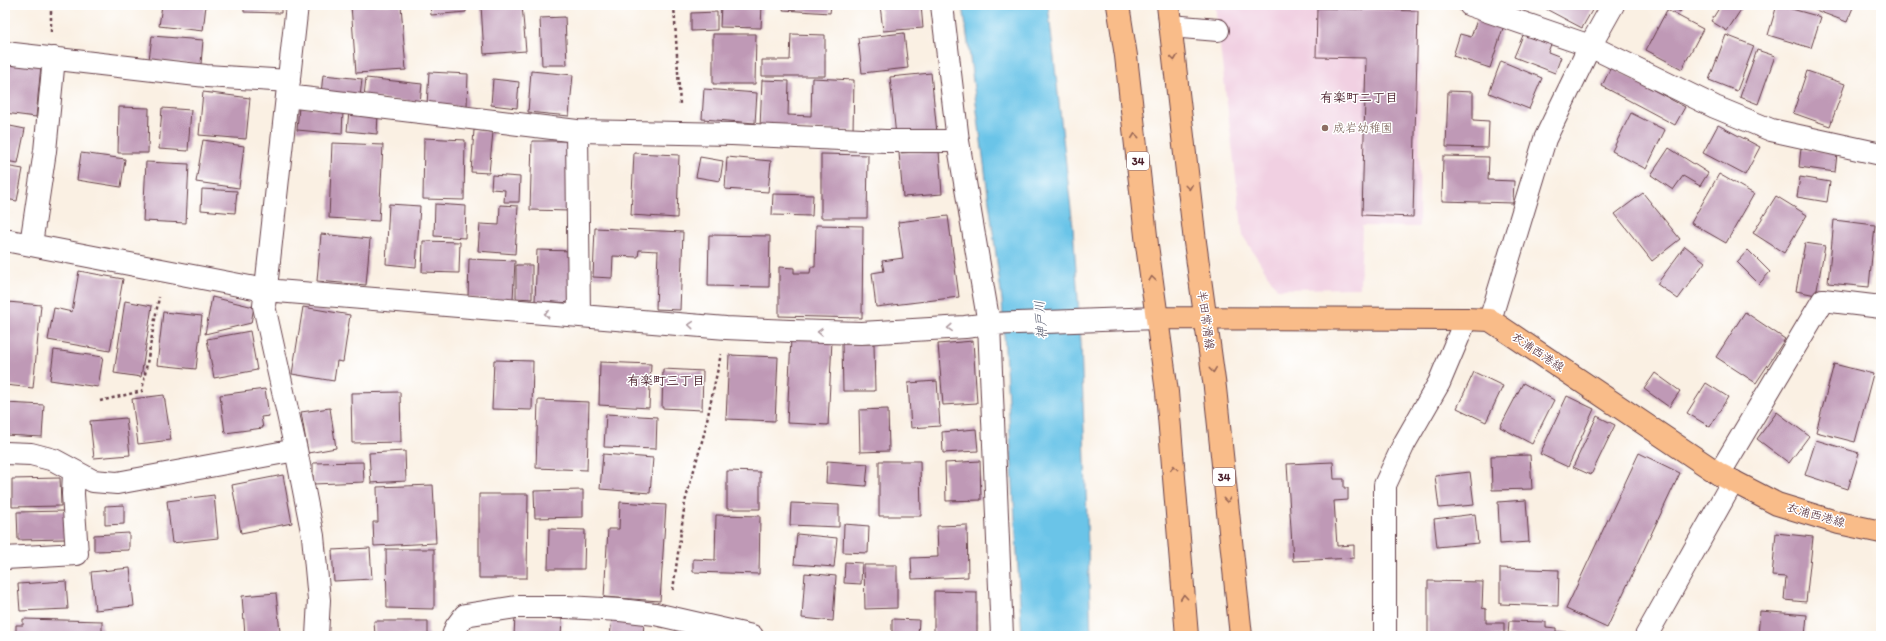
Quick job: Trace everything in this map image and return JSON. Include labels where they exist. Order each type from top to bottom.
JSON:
[{"type":"main road","name":"34","points":[[1118,5],[1126,56],[1157,318],[1168,392],[1187,636]]},
{"type":"main road","name":"半田常滑線","points":[[1169,15],[1195,242],[1215,388],[1241,636]]},
{"type":"main road","name":"衣浦西港線","points":[[1157,318],[1466,318],[1490,320],[1726,478],[1777,504],[1839,523],[1881,532]]},
{"type":"street","points":[[296,5],[264,306],[296,450],[313,536],[319,600],[317,636]]},
{"type":"street","points":[[942,5],[958,141],[989,324],[1002,636]]},
{"type":"street","points":[[1470,5],[1590,46],[1715,107],[1771,130],[1881,154]]},
{"type":"street","points":[[1490,320],[1545,140],[1590,46],[1613,5]]},
{"type":"street","points":[[1169,15],[1218,30]]},
{"type":"street","points":[[5,53],[206,76],[577,131],[885,141],[958,141]]},
{"type":"street","points":[[31,244],[45,150],[54,58]]},
{"type":"street","points":[[577,131],[579,316]]},
{"type":"street","points":[[5,240],[265,290],[726,328],[862,333],[965,327],[989,324],[1157,318]]},
{"type":"street","points":[[1646,636],[1726,478],[1824,300],[1881,307]]},
{"type":"street","points":[[1385,636],[1385,485],[1404,444],[1439,383],[1466,318]]},
{"type":"street","points":[[5,453],[31,454],[54,460],[93,481],[117,483],[296,450]]},
{"type":"street","points":[[5,558],[77,554],[74,472]]},
{"type":"street","points":[[453,636],[456,627],[465,616],[516,607],[567,607],[620,610],[655,614],[752,636]]},
{"type":"path","points":[[674,5],[682,134]]},
{"type":"path","points":[[100,401],[142,391],[163,271]]},
{"type":"path","points":[[669,618],[685,502],[704,434],[726,328]]},
{"type":"shaded area","name":"成岩幼稚園","points":[[1215,5],[1420,5],[1419,227],[1362,226],[1360,288],[1277,289],[1243,236]]},
{"type":"water","name":"神戸川","points":[[963,5],[1048,5],[1073,227],[1081,343],[1091,636],[1022,636],[1002,300]]},
{"type":"building","points":[[162,5],[206,5],[203,31],[159,26]]},
{"type":"building","points":[[244,5],[281,5],[281,13],[244,12]]},
{"type":"building","points":[[351,5],[401,5],[406,70],[356,73]]},
{"type":"building","points":[[430,5],[466,5],[466,12],[431,15]]},
{"type":"building","points":[[481,5],[522,5],[526,51],[484,54]]},
{"type":"building","points":[[721,5],[762,5],[761,28],[720,27]]},
{"type":"building","points":[[784,5],[831,5],[830,13],[783,10]]},
{"type":"building","points":[[880,5],[921,5],[923,28],[883,31]]},
{"type":"building","points":[[1548,5],[1595,5],[1582,28],[1546,9]]},
{"type":"building","points":[[1669,5],[1684,5],[1680,12]]},
{"type":"building","points":[[1721,5],[1744,5],[1727,31],[1711,21]]},
{"type":"building","points":[[1777,5],[1821,17],[1811,48],[1768,35]]},
{"type":"building","points":[[1802,5],[1854,5],[1847,22]]},
{"type":"building","points":[[1317,8],[1418,11],[1413,217],[1362,215],[1366,58],[1316,57]]},
{"type":"building","points":[[1667,10],[1703,29],[1682,69],[1646,50]]},
{"type":"building","points":[[717,12],[717,30],[691,31],[691,13]]},
{"type":"building","points":[[565,17],[567,65],[542,65],[540,18]]},
{"type":"building","points":[[1478,17],[1504,25],[1490,68],[1453,56],[1460,34],[1471,37]]},
{"type":"building","points":[[1526,28],[1553,39],[1548,52],[1561,57],[1555,73],[1514,57]]},
{"type":"building","points":[[904,33],[908,68],[862,73],[858,38]]},
{"type":"building","points":[[713,34],[756,34],[755,84],[713,84]]},
{"type":"building","points":[[791,34],[825,35],[825,76],[762,76],[762,60],[790,60]]},
{"type":"building","points":[[1726,35],[1754,46],[1737,91],[1709,80]]},
{"type":"building","points":[[152,36],[203,40],[201,64],[149,60]]},
{"type":"building","points":[[1757,50],[1775,56],[1758,104],[1740,97]]},
{"type":"building","points":[[1501,61],[1542,78],[1529,109],[1489,93]]},
{"type":"building","points":[[5,62],[41,66],[36,117],[5,113]]},
{"type":"building","points":[[1611,67],[1685,107],[1675,125],[1602,86]]},
{"type":"building","points":[[531,71],[573,75],[569,116],[528,112]]},
{"type":"building","points":[[1807,71],[1845,84],[1830,126],[1793,113]]},
{"type":"building","points":[[429,72],[468,74],[467,107],[427,105]]},
{"type":"building","points":[[931,73],[937,133],[896,136],[890,77]]},
{"type":"building","points":[[323,75],[362,79],[360,97],[321,94]]},
{"type":"building","points":[[366,78],[422,84],[420,103],[364,97]]},
{"type":"building","points":[[812,78],[854,80],[853,131],[760,128],[762,80],[789,81],[788,115],[811,116]]},
{"type":"building","points":[[493,79],[519,82],[517,108],[491,105]]},
{"type":"building","points":[[704,89],[757,93],[755,123],[702,119]]},
{"type":"building","points":[[1448,91],[1473,92],[1473,120],[1489,121],[1488,148],[1446,147]]},
{"type":"building","points":[[203,92],[250,98],[246,139],[199,135]]},
{"type":"building","points":[[119,107],[149,108],[148,153],[118,153]]},
{"type":"building","points":[[299,107],[343,111],[342,134],[297,130]]},
{"type":"building","points":[[162,108],[191,110],[188,151],[159,149]]},
{"type":"building","points":[[349,111],[378,114],[377,134],[347,131]]},
{"type":"building","points":[[1631,113],[1665,130],[1646,169],[1612,151]]},
{"type":"building","points":[[5,125],[25,129],[18,163],[5,161]]},
{"type":"building","points":[[1718,125],[1760,147],[1745,175],[1703,153]]},
{"type":"building","points":[[474,130],[493,132],[489,173],[471,172]]},
{"type":"building","points":[[424,138],[465,140],[464,200],[423,199]]},
{"type":"building","points":[[203,140],[244,146],[239,188],[196,182]]},
{"type":"building","points":[[532,141],[572,141],[570,211],[530,210]]},
{"type":"building","points":[[332,143],[383,145],[379,221],[329,218]]},
{"type":"building","points":[[1669,148],[1708,173],[1700,186],[1683,176],[1673,190],[1651,175]]},
{"type":"building","points":[[1801,148],[1837,154],[1835,172],[1799,167]]},
{"type":"building","points":[[939,151],[942,194],[903,197],[899,153]]},
{"type":"building","points":[[81,153],[125,159],[121,187],[77,180]]},
{"type":"building","points":[[634,153],[679,155],[677,218],[631,215]]},
{"type":"building","points":[[821,154],[868,155],[867,218],[821,218]]},
{"type":"building","points":[[1443,156],[1489,157],[1488,180],[1514,181],[1513,203],[1442,201]]},
{"type":"building","points":[[700,157],[723,161],[720,181],[696,177]]},
{"type":"building","points":[[727,157],[771,161],[768,192],[725,189]]},
{"type":"building","points":[[146,162],[189,164],[186,223],[143,221]]},
{"type":"building","points":[[5,166],[23,169],[17,201],[5,199]]},
{"type":"building","points":[[1719,174],[1754,194],[1726,243],[1691,223]]},
{"type":"building","points":[[492,175],[520,177],[519,202],[504,202],[505,190],[491,189]]},
{"type":"building","points":[[1800,177],[1830,182],[1827,202],[1797,197]]},
{"type":"building","points":[[202,189],[237,191],[235,213],[201,210]]},
{"type":"building","points":[[1643,193],[1680,239],[1652,261],[1615,214]]},
{"type":"building","points":[[773,194],[813,195],[812,216],[772,215]]},
{"type":"building","points":[[1776,196],[1807,215],[1784,253],[1753,233]]},
{"type":"building","points":[[389,204],[420,206],[416,267],[386,264]]},
{"type":"building","points":[[435,204],[466,206],[465,238],[434,236]]},
{"type":"building","points":[[500,205],[518,206],[515,254],[478,251],[480,224],[499,225]]},
{"type":"building","points":[[948,216],[959,297],[876,307],[872,273],[884,271],[882,261],[903,258],[898,222]]},
{"type":"building","points":[[1834,220],[1875,225],[1869,287],[1828,283]]},
{"type":"building","points":[[816,225],[863,226],[862,318],[779,316],[779,267],[794,268],[794,273],[810,273],[811,267],[815,267]]},
{"type":"building","points":[[595,228],[683,232],[680,310],[656,309],[658,251],[639,250],[638,257],[613,256],[612,278],[593,277]]},
{"type":"building","points":[[321,234],[370,239],[366,285],[317,281]]},
{"type":"building","points":[[709,235],[770,236],[769,287],[708,286]]},
{"type":"building","points":[[423,241],[460,242],[459,273],[422,272]]},
{"type":"building","points":[[1805,243],[1825,246],[1816,295],[1796,291]]},
{"type":"building","points":[[1685,246],[1705,262],[1678,299],[1657,284]]},
{"type":"building","points":[[537,250],[574,251],[573,303],[535,301]]},
{"type":"building","points":[[1748,250],[1770,272],[1759,284],[1737,262]]},
{"type":"building","points":[[469,259],[515,261],[513,300],[468,298]]},
{"type":"building","points":[[516,265],[532,265],[532,299],[516,298]]},
{"type":"building","points":[[79,271],[123,279],[110,351],[48,340],[54,308],[72,312]]},
{"type":"building","points":[[212,297],[254,307],[251,323],[205,334]]},
{"type":"building","points":[[125,301],[152,306],[141,377],[114,373]]},
{"type":"building","points":[[8,302],[41,305],[33,388],[5,385],[5,313],[7,314]]},
{"type":"building","points":[[303,307],[350,315],[343,362],[337,361],[334,381],[292,374]]},
{"type":"building","points":[[163,312],[202,316],[196,369],[157,365]]},
{"type":"building","points":[[1745,312],[1785,339],[1756,383],[1716,357]]},
{"type":"building","points":[[250,331],[257,370],[214,378],[207,339]]},
{"type":"building","points":[[791,338],[832,340],[828,425],[787,423]]},
{"type":"building","points":[[973,341],[977,403],[943,405],[938,344]]},
{"type":"building","points":[[842,344],[874,344],[875,391],[843,391]]},
{"type":"building","points":[[54,350],[103,357],[98,387],[50,380]]},
{"type":"building","points":[[729,355],[778,357],[775,421],[726,419]]},
{"type":"building","points":[[494,360],[533,361],[532,410],[492,409]]},
{"type":"building","points":[[600,362],[651,364],[649,408],[599,405]]},
{"type":"building","points":[[1834,364],[1873,374],[1855,442],[1816,432]]},
{"type":"building","points":[[663,369],[703,371],[702,410],[662,408]]},
{"type":"building","points":[[1474,372],[1503,386],[1486,422],[1457,408]]},
{"type":"building","points":[[1655,373],[1680,391],[1669,407],[1644,389]]},
{"type":"building","points":[[937,381],[940,426],[911,428],[908,383]]},
{"type":"building","points":[[1523,383],[1554,400],[1532,444],[1500,427]]},
{"type":"building","points":[[1706,383],[1728,397],[1710,427],[1687,413]]},
{"type":"building","points":[[265,389],[269,416],[261,417],[263,428],[225,433],[220,395]]},
{"type":"building","points":[[400,392],[401,442],[352,443],[351,393]]},
{"type":"building","points":[[164,395],[171,440],[138,444],[132,399]]},
{"type":"building","points":[[1567,396],[1594,409],[1568,467],[1540,454]]},
{"type":"building","points":[[538,400],[589,402],[587,470],[536,468]]},
{"type":"building","points":[[5,403],[44,405],[42,437],[5,435]]},
{"type":"building","points":[[330,408],[336,448],[308,453],[301,412]]},
{"type":"building","points":[[888,409],[889,451],[860,452],[859,410]]},
{"type":"building","points":[[1777,412],[1809,436],[1789,463],[1757,439]]},
{"type":"building","points":[[606,414],[657,417],[656,449],[604,447]]},
{"type":"building","points":[[1597,416],[1615,425],[1591,475],[1573,467]]},
{"type":"building","points":[[126,418],[130,455],[94,458],[90,421]]},
{"type":"building","points":[[976,429],[978,451],[943,453],[942,432]]},
{"type":"building","points":[[1816,440],[1859,453],[1848,489],[1805,475]]},
{"type":"building","points":[[405,451],[406,481],[371,483],[369,453]]},
{"type":"building","points":[[1639,453],[1680,473],[1607,628],[1566,609]]},
{"type":"building","points":[[603,454],[653,458],[650,493],[600,489]]},
{"type":"building","points":[[1530,455],[1532,489],[1492,490],[1491,456]]},
{"type":"building","points":[[827,461],[868,464],[866,486],[826,483]]},
{"type":"building","points":[[879,461],[920,461],[921,516],[879,516]]},
{"type":"building","points":[[980,461],[981,500],[946,501],[945,463]]},
{"type":"building","points":[[363,462],[364,482],[313,484],[313,463]]},
{"type":"building","points":[[1333,462],[1334,479],[1344,479],[1344,488],[1348,488],[1348,500],[1334,501],[1337,546],[1354,545],[1354,558],[1293,561],[1287,464]]},
{"type":"building","points":[[727,471],[760,472],[760,509],[727,509]]},
{"type":"building","points":[[1470,472],[1474,505],[1439,508],[1435,476]]},
{"type":"building","points":[[283,475],[292,523],[241,533],[232,485]]},
{"type":"building","points":[[60,478],[61,506],[12,507],[12,479]]},
{"type":"building","points":[[433,485],[436,543],[374,546],[373,522],[378,522],[377,487]]},
{"type":"building","points":[[583,490],[583,517],[535,518],[534,491]]},
{"type":"building","points":[[479,494],[528,494],[527,578],[479,578]]},
{"type":"building","points":[[214,495],[218,538],[172,543],[167,501]]},
{"type":"building","points":[[1526,500],[1529,542],[1500,544],[1498,502]]},
{"type":"building","points":[[620,502],[666,505],[660,601],[604,597],[608,529],[619,529]]},
{"type":"building","points":[[791,503],[839,505],[839,527],[790,525]]},
{"type":"building","points":[[124,505],[124,524],[105,525],[105,506]]},
{"type":"building","points":[[65,511],[66,539],[18,540],[17,512]]},
{"type":"building","points":[[1475,514],[1478,543],[1437,547],[1434,519]]},
{"type":"building","points":[[716,515],[760,516],[759,574],[693,572],[693,559],[715,560]]},
{"type":"building","points":[[844,524],[869,526],[868,553],[843,552]]},
{"type":"building","points":[[967,525],[968,577],[912,579],[911,558],[938,557],[937,526]]},
{"type":"building","points":[[549,529],[585,530],[584,569],[548,569]]},
{"type":"building","points":[[129,533],[129,550],[94,551],[94,535]]},
{"type":"building","points":[[1776,533],[1813,537],[1806,602],[1784,600],[1786,577],[1772,576]]},
{"type":"building","points":[[797,534],[837,538],[834,567],[794,564]]},
{"type":"building","points":[[370,548],[372,579],[334,581],[332,550]]},
{"type":"building","points":[[386,549],[434,549],[434,609],[387,608]]},
{"type":"building","points":[[845,562],[862,563],[861,584],[844,583]]},
{"type":"building","points":[[864,565],[897,565],[897,608],[865,609]]},
{"type":"building","points":[[130,568],[134,606],[95,610],[91,572]]},
{"type":"building","points":[[1500,568],[1559,570],[1558,606],[1500,604]]},
{"type":"building","points":[[805,573],[836,576],[833,621],[802,618]]},
{"type":"building","points":[[66,581],[68,609],[20,611],[18,584]]},
{"type":"building","points":[[1428,581],[1483,582],[1482,608],[1486,609],[1486,623],[1504,623],[1504,636],[1428,636]]},
{"type":"building","points":[[934,591],[977,592],[977,636],[934,636]]},
{"type":"building","points":[[276,593],[280,632],[245,635],[242,596]]},
{"type":"building","points":[[1760,611],[1807,615],[1805,636],[1758,636]]},
{"type":"building","points":[[515,616],[562,619],[561,636],[514,636]]},
{"type":"building","points":[[23,619],[102,621],[102,636],[16,636],[16,625],[23,625]]},
{"type":"building","points":[[612,619],[644,622],[643,636],[610,636]]},
{"type":"building","points":[[892,619],[919,620],[918,636],[892,636]]},
{"type":"building","points":[[374,621],[428,621],[428,636],[375,636]]},
{"type":"building","points":[[1509,621],[1546,622],[1546,627],[1556,628],[1556,632],[1566,632],[1566,636],[1508,636]]},
{"type":"place","name":"成岩幼稚園","points":[[1325,128]]},
{"type":"district","name":"有楽町二丁目","points":[[1359,97]]},
{"type":"district","name":"有楽町三丁目","points":[[666,380]]}]
